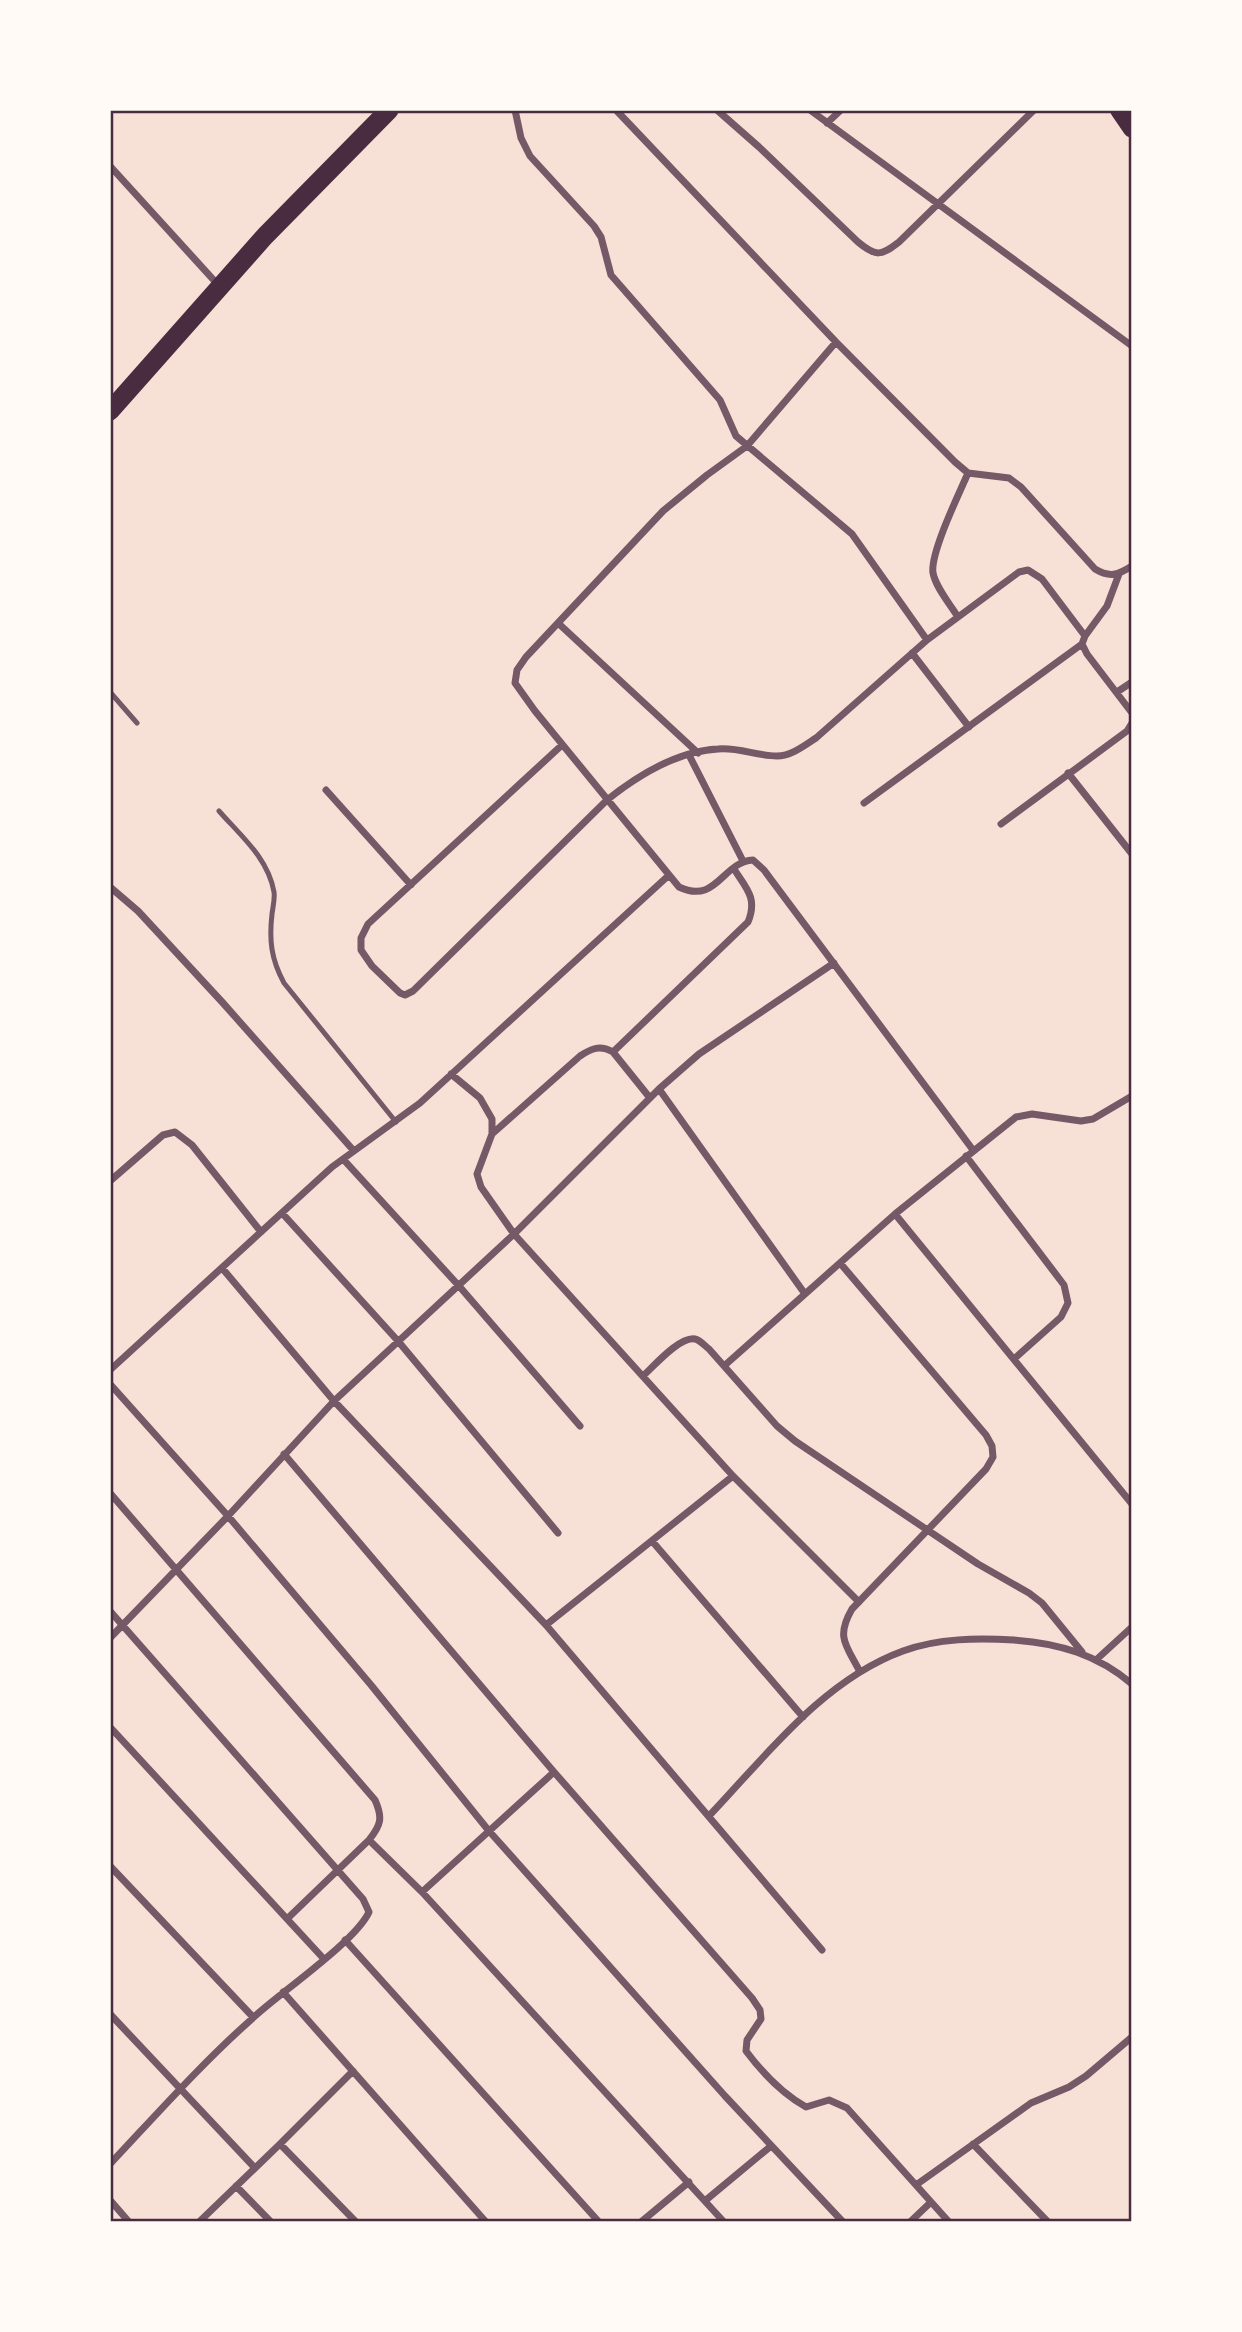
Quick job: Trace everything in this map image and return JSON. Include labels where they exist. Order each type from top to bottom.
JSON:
[{"type":"highway","points":[[110,411],[265,236],[389,110]]},
{"type":"main road","points":[[1119,110],[1132,129]]},
{"type":"street","points":[[514,110],[521,138],[530,156],[601,237],[611,275],[720,400],[732,429],[747,446],[852,534],[927,640]]},
{"type":"street","points":[[616,110],[836,342],[968,473],[1009,478],[1049,516],[1095,569],[1106,576],[1119,574],[1132,566]]},
{"type":"street","points":[[717,110],[871,253],[885,253],[899,242],[1034,110]]},
{"type":"street","points":[[810,110],[1132,346]]},
{"type":"street","points":[[827,123],[841,110]]},
{"type":"street","points":[[110,166],[220,287]]},
{"type":"street","points":[[836,342],[747,446],[663,511],[526,657],[517,670],[515,683],[521,694],[679,887],[690,893],[702,892],[743,861],[753,860],[764,870],[973,1150]]},
{"type":"street","points":[[958,617],[935,581],[933,570],[937,551],[968,473]]},
{"type":"street","points":[[562,745],[369,924],[360,950],[372,966],[400,993],[405,995],[413,991],[607,800],[634,780],[689,755],[718,748],[778,757],[798,751],[927,640],[1019,572],[1028,570],[1042,579],[1084,640],[1087,654],[1132,713]]},
{"type":"street","points":[[864,803],[1084,640],[1102,616],[1119,574]]},
{"type":"street","points":[[558,623],[698,752]]},
{"type":"street","points":[[912,653],[969,727]]},
{"type":"street","points":[[1117,692],[1132,682]]},
{"type":"street","points":[[1001,824],[1127,731],[1132,723]]},
{"type":"street","points":[[689,755],[743,861]]},
{"type":"street","points":[[1068,773],[1132,854]]},
{"type":"street","points":[[326,790],[411,885]]},
{"type":"street","points":[[613,1052],[748,922],[754,909],[752,898],[734,869]]},
{"type":"street","points":[[110,1370],[344,1159],[396,1122],[452,1074],[668,876]]},
{"type":"street","points":[[110,887],[148,921],[354,1151]]},
{"type":"street","points":[[110,1638],[228,1517],[334,1401],[514,1234],[659,1089],[699,1054],[834,963]]},
{"type":"street","points":[[492,1134],[579,1056],[593,1048],[605,1047],[613,1052],[650,1098]]},
{"type":"street","points":[[452,1074],[488,1108],[492,1119],[492,1134],[477,1174],[481,1187],[514,1234],[733,1476],[859,1602]]},
{"type":"street","points":[[659,1089],[805,1294]]},
{"type":"street","points":[[724,1366],[895,1214],[1016,1117],[1032,1114],[1081,1121],[1093,1119],[1132,1096]]},
{"type":"street","points":[[110,1181],[163,1135],[175,1132],[192,1144],[261,1232]]},
{"type":"street","points":[[966,1156],[1064,1285],[1068,1303],[1060,1317],[1014,1359]]},
{"type":"street","points":[[344,1159],[580,1426]]},
{"type":"street","points":[[282,1213],[398,1341],[558,1534]]},
{"type":"street","points":[[895,1214],[1132,1504]]},
{"type":"street","points":[[840,1263],[986,1434],[992,1446],[993,1458],[986,1469],[859,1602],[844,1623],[842,1637],[860,1672]]},
{"type":"street","points":[[222,1268],[334,1401],[546,1625],[822,1950]]},
{"type":"street","points":[[643,1376],[686,1339],[697,1339],[777,1426],[795,1441],[927,1531],[1029,1593],[1042,1604],[1082,1652]]},
{"type":"street","points":[[110,1384],[371,1685],[489,1831],[771,2146],[843,2222]]},
{"type":"street","points":[[284,1454],[554,1772],[752,1998],[760,2010],[761,2019],[747,2040],[746,2051],[754,2061],[795,2101],[806,2107],[829,2100],[847,2108],[949,2222]]},
{"type":"street","points":[[546,1625],[733,1476]]},
{"type":"street","points":[[110,1493],[375,1800],[382,1816],[380,1827],[369,1840],[288,1918]]},
{"type":"street","points":[[652,1541],[803,1717]]},
{"type":"street","points":[[110,1611],[363,1899],[369,1912],[365,1921],[345,1940],[253,2017],[181,2088],[110,2164]]},
{"type":"street","points":[[1096,1660],[1132,1627]]},
{"type":"street","points":[[709,1816],[803,1717],[860,1672],[905,1650],[954,1640],[1043,1642],[1082,1652],[1118,1672],[1132,1684]]},
{"type":"street","points":[[110,1727],[323,1958]]},
{"type":"street","points":[[422,1892],[554,1772]]},
{"type":"street","points":[[369,1840],[422,1892],[724,2222]]},
{"type":"street","points":[[110,1866],[253,2017]]},
{"type":"street","points":[[345,1940],[599,2222]]},
{"type":"street","points":[[283,1992],[486,2222]]},
{"type":"street","points":[[110,2014],[255,2168]]},
{"type":"street","points":[[916,2185],[1031,2104],[1086,2077],[1132,2038]]},
{"type":"street","points":[[199,2222],[353,2071]]},
{"type":"street","points":[[280,2144],[356,2222]]},
{"type":"street","points":[[973,2144],[1048,2222]]},
{"type":"street","points":[[706,2200],[771,2146]]},
{"type":"street","points":[[641,2222],[689,2182]]},
{"type":"street","points":[[236,2186],[271,2222]]},
{"type":"street","points":[[110,2200],[129,2222]]},
{"type":"street","points":[[910,2222],[931,2202]]},
{"type":"lane","points":[[110,692],[137,723]]},
{"type":"lane","points":[[219,811],[263,861],[271,878],[275,896],[270,946],[275,966],[284,983],[396,1122]]}]
